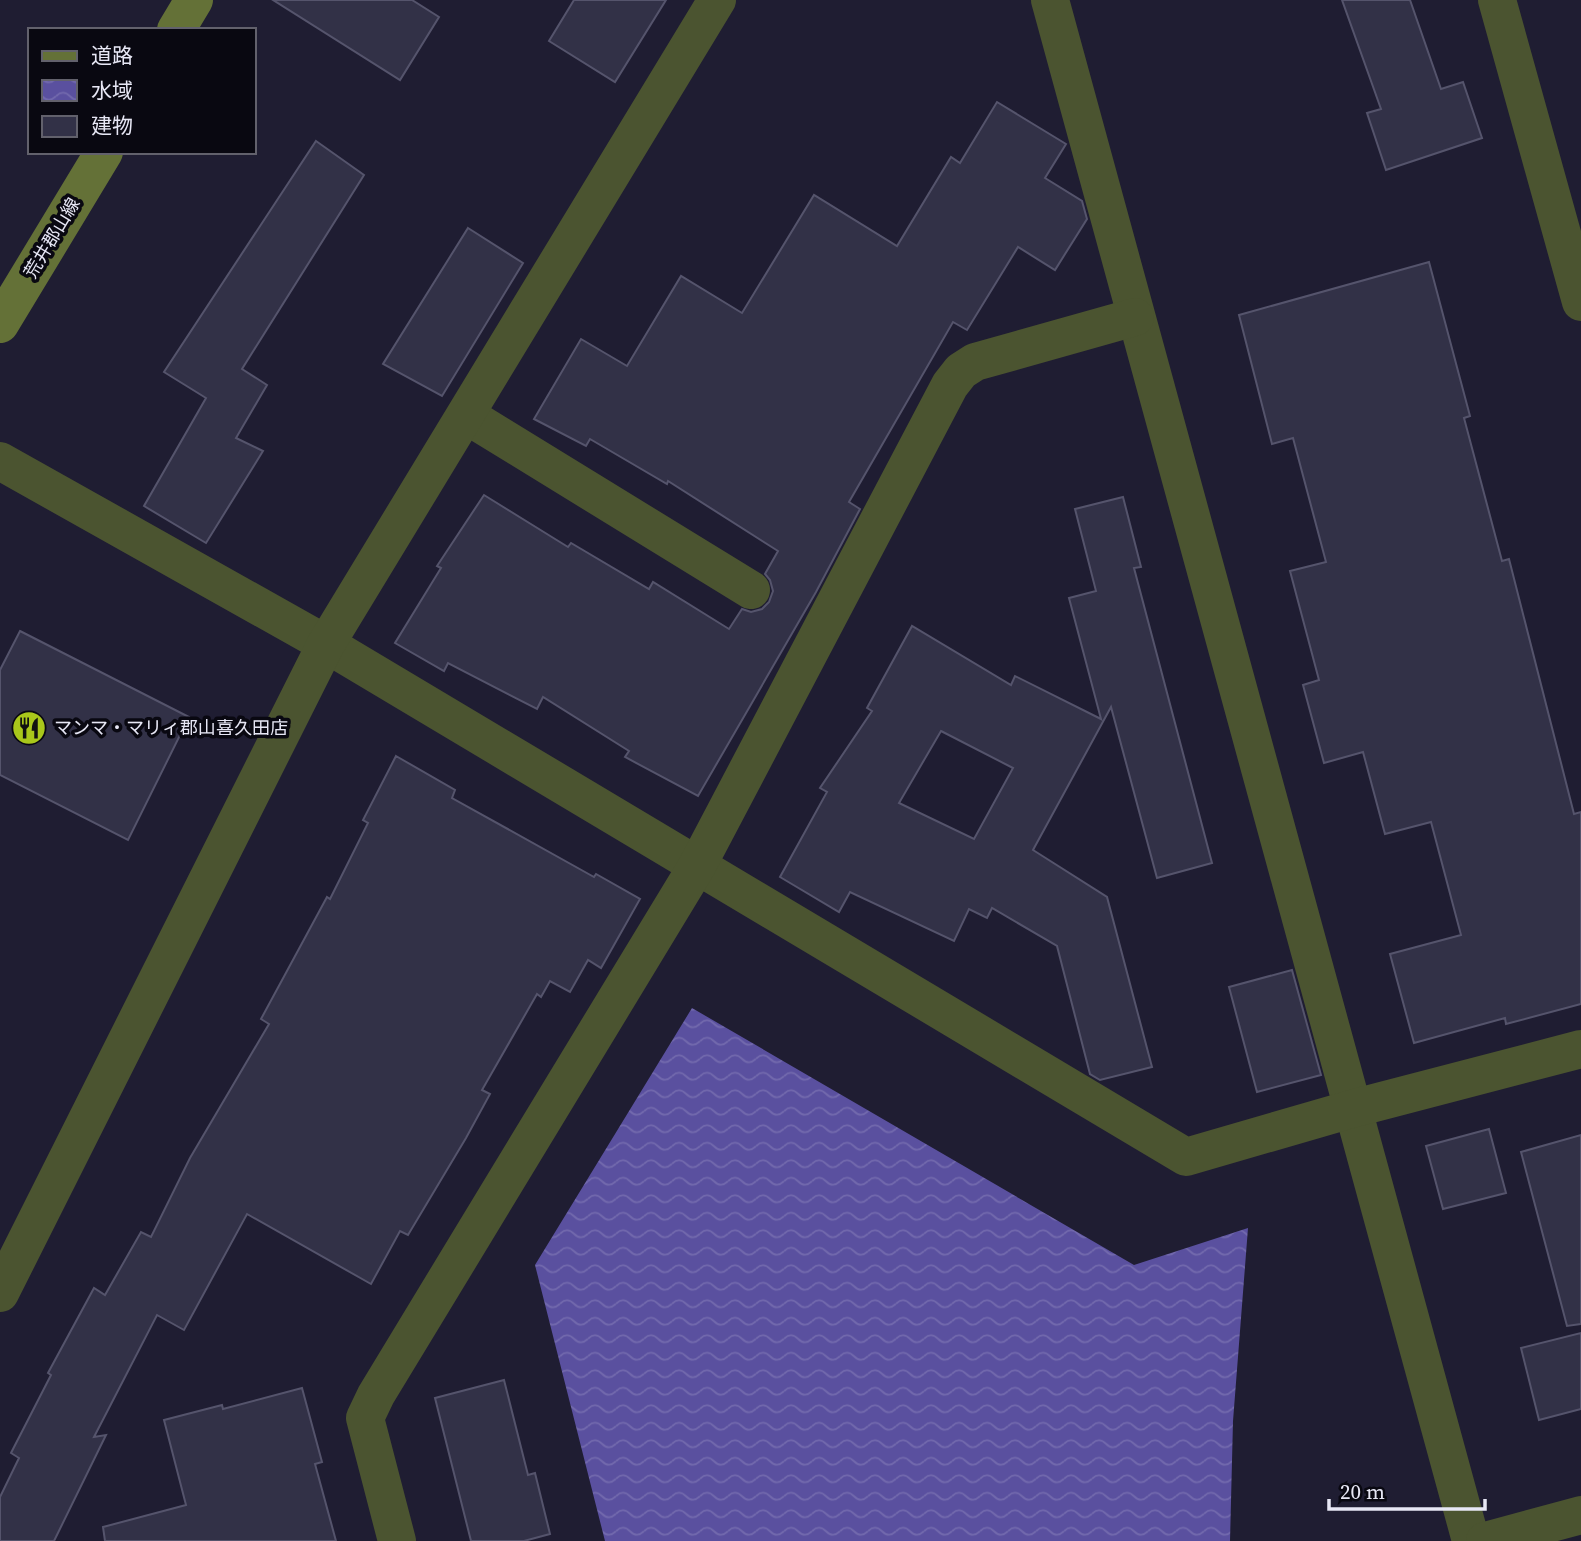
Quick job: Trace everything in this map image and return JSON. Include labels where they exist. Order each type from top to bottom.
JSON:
[{"type":"main road","points":[[177,28],[194,0]]},
{"type":"main road","name":"荒井郡山線","points":[[0,324],[103,154]]},
{"type":"street","points":[[0,1293],[326,645],[717,0]]},
{"type":"street","points":[[1050,0],[1135,317],[1355,1108],[1471,1541]]},
{"type":"street","points":[[1497,0],[1581,302]]},
{"type":"street","points":[[397,1541],[365,1418],[376,1395],[697,866],[950,385],[961,371],[998,354],[1135,317]]},
{"type":"street","points":[[466,415],[751,590]]},
{"type":"street","points":[[0,461],[326,645],[1186,1157],[1355,1108],[1581,1049]]},
{"type":"street","points":[[1485,1541],[1581,1515]]},
{"type":"water","points":[[692,1008],[1134,1265],[1248,1228],[1233,1421],[1230,1541],[605,1541],[535,1265]]},
{"type":"building","points":[[273,0],[412,0],[439,17],[400,80]]},
{"type":"building","points":[[574,0],[666,0],[615,82],[549,41]]},
{"type":"building","points":[[1342,0],[1410,0],[1441,89],[1463,82],[1482,138],[1386,170],[1367,113],[1381,109]]},
{"type":"building","points":[[997,102],[1066,144],[1045,178],[1082,201],[1087,219],[1055,270],[1018,247],[967,330],[953,322],[849,502],[860,509],[816,592],[698,796],[625,757],[629,751],[543,697],[537,709],[448,663],[444,671],[395,643],[441,568],[437,566],[484,495],[568,547],[571,543],[649,589],[653,582],[729,629],[742,609],[751,612],[762,609],[769,602],[773,591],[765,574],[778,551],[668,481],[667,484],[590,439],[586,446],[534,419],[581,339],[627,366],[681,276],[742,313],[814,195],[897,246],[951,157],[960,163]]},
{"type":"building","points":[[316,141],[364,175],[242,369],[267,385],[236,438],[263,451],[206,543],[144,506],[206,398],[164,372]]},
{"type":"building","points":[[468,228],[523,263],[442,396],[383,364]]},
{"type":"building","points":[[1429,262],[1470,416],[1464,418],[1502,561],[1509,559],[1574,814],[1581,812],[1581,1004],[1506,1024],[1505,1018],[1414,1043],[1390,954],[1461,935],[1431,822],[1385,834],[1363,752],[1324,763],[1303,685],[1319,680],[1290,571],[1326,562],[1293,438],[1272,444],[1239,315]]},
{"type":"building","points":[[1123,497],[1141,567],[1134,568],[1212,863],[1157,878],[1111,707],[1033,850],[1107,897],[1152,1067],[1100,1080],[1090,1074],[1057,946],[992,908],[987,918],[969,909],[954,941],[850,892],[839,912],[780,877],[827,792],[820,788],[872,711],[867,708],[912,626],[1011,685],[1015,676],[1101,719],[1069,598],[1096,591],[1075,509]],"holes":[[[941,731],[1013,768],[974,839],[899,803]]]},
{"type":"building","points":[[20,631],[189,717],[128,840],[0,775],[0,670]]},
{"type":"building","points":[[396,756],[455,790],[452,798],[594,877],[596,874],[640,899],[601,968],[588,960],[570,992],[550,981],[541,997],[537,994],[482,1090],[490,1094],[466,1138],[408,1235],[400,1231],[371,1284],[247,1214],[184,1330],[157,1315],[94,1437],[106,1435],[54,1541],[0,1541],[0,1497],[19,1458],[11,1453],[51,1375],[48,1373],[94,1288],[105,1295],[141,1232],[151,1237],[190,1158],[269,1024],[261,1019],[327,897],[330,899],[368,823],[363,820]]},
{"type":"building","points":[[1292,970],[1321,1075],[1257,1092],[1229,987]]},
{"type":"building","points":[[1489,1129],[1506,1193],[1443,1209],[1426,1146]]},
{"type":"building","points":[[1581,1135],[1581,1324],[1567,1326],[1521,1152]]},
{"type":"building","points":[[1581,1333],[1581,1409],[1539,1420],[1521,1348]]},
{"type":"building","points":[[504,1380],[528,1475],[535,1473],[550,1534],[524,1541],[471,1541],[435,1398]]},
{"type":"building","points":[[302,1388],[322,1462],[315,1464],[336,1541],[105,1541],[103,1527],[186,1505],[164,1420],[222,1405],[223,1409]]},
{"type":"place","name":"マンマ・マリィ郡山喜久田店","points":[[29,728]]}]
